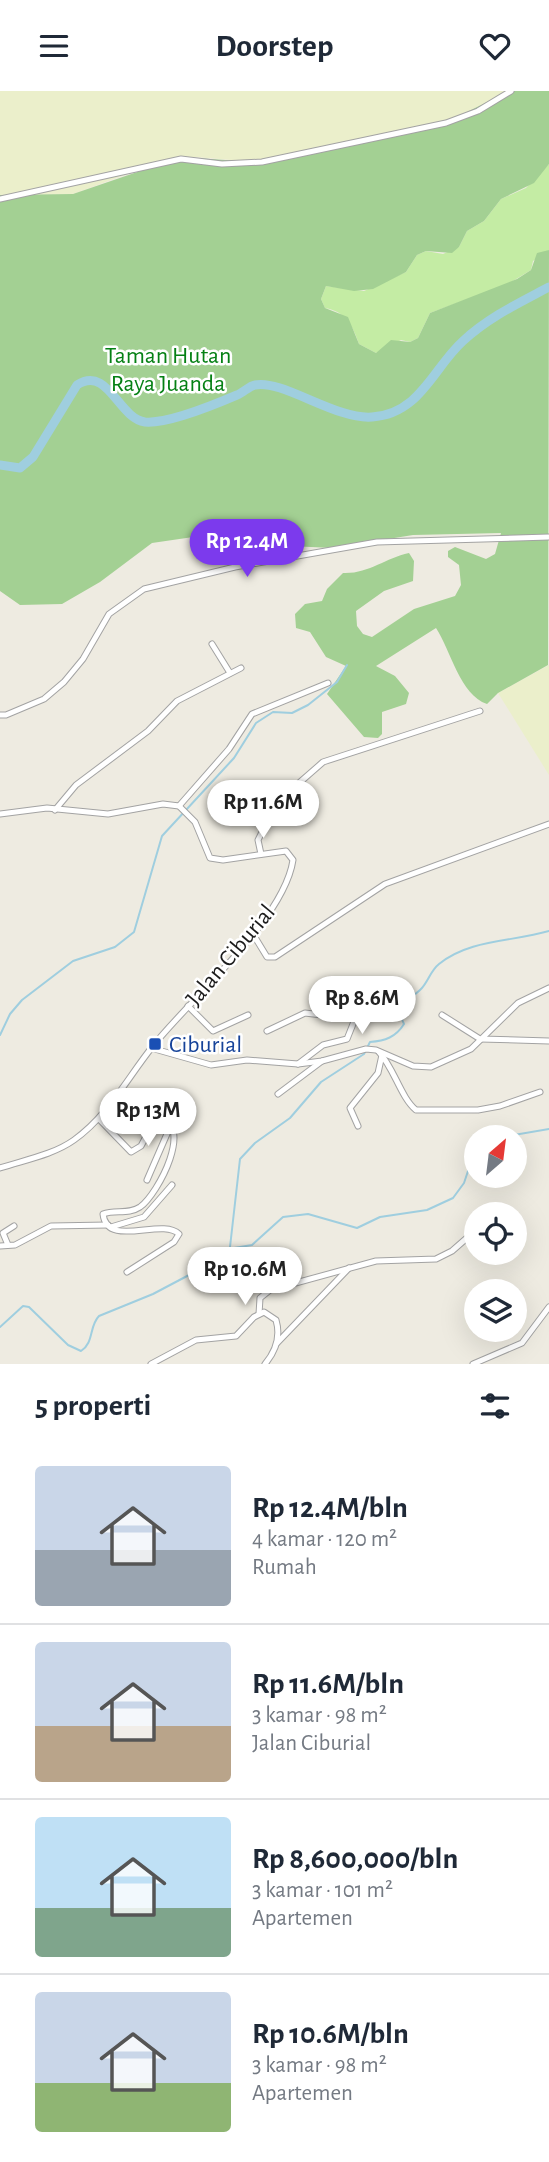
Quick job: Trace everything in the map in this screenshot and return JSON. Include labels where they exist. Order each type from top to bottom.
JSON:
[{"type":"street","points":[[0,199],[181,159],[233,165],[446,123],[478,111],[511,91]]},
{"type":"street","points":[[0,715],[44,699],[64,682],[83,659],[109,614],[144,589],[235,567],[377,542],[549,537]]},
{"type":"street","points":[[212,645],[230,673]]},
{"type":"street","points":[[55,810],[76,785],[148,731],[177,701],[241,668]]},
{"type":"street","points":[[0,814],[55,810],[108,814],[163,804],[179,806],[229,748],[251,714],[328,683]]},
{"type":"street","points":[[261,854],[258,842],[266,824],[291,790],[323,762],[480,711]]},
{"type":"street","name":"Jalan Ciburial","points":[[0,1168],[56,1150],[73,1141],[99,1119],[151,1048],[253,934],[284,888],[293,860],[286,851],[223,860],[210,858],[195,822],[179,806]]},
{"type":"street","points":[[253,934],[267,957],[275,957],[385,884],[549,824]]},
{"type":"street","points":[[151,1048],[211,1065],[247,1060],[298,1064],[322,1061],[359,1050],[376,1050],[407,1064],[431,1067],[460,1055],[518,1003],[547,991]]},
{"type":"street","points":[[188,1006],[213,1031],[248,1015]]},
{"type":"street","points":[[267,1031],[305,1013],[355,1019],[347,1039],[323,1045],[298,1064]]},
{"type":"street","points":[[442,1015],[480,1039],[549,1041]]},
{"type":"street","points":[[376,1050],[382,1055],[416,1110],[489,1108],[540,1092]]},
{"type":"street","points":[[358,1126],[350,1108],[378,1073],[382,1055]]},
{"type":"street","points":[[278,1094],[322,1061]]},
{"type":"street","points":[[99,1119],[131,1152],[141,1146],[157,1116],[164,1118],[174,1139],[173,1151],[156,1189],[133,1211],[105,1212],[103,1219],[109,1226],[131,1232],[167,1228],[179,1234],[174,1243],[127,1272]]},
{"type":"street","points":[[147,1180],[170,1127]]},
{"type":"street","points":[[0,1246],[26,1240],[39,1230],[51,1226],[109,1226],[144,1217],[172,1185]]},
{"type":"street","points":[[8,1245],[3,1234],[14,1226]]},
{"type":"street","points":[[151,1364],[196,1340],[236,1336],[259,1314],[260,1297],[270,1290],[383,1260],[436,1259],[452,1251],[464,1240]]},
{"type":"street","points":[[265,1364],[277,1343],[349,1268]]},
{"type":"street","points":[[473,1364],[522,1343],[549,1307]]},
{"type":"street","points":[[259,1314],[268,1314],[276,1320],[277,1343]]},
{"type":"green space","points":[[0,91],[509,91],[453,119],[255,162],[196,157],[149,166],[73,194],[0,195]]},
{"type":"green space","name":"Taman Hutan Raya Juanda","points":[[509,91],[549,91],[549,164],[534,183],[501,199],[484,221],[467,231],[459,247],[452,253],[426,251],[417,255],[406,272],[373,289],[354,291],[326,286],[321,299],[325,308],[348,317],[359,344],[376,353],[391,340],[410,342],[418,338],[430,313],[517,279],[531,270],[537,253],[549,250],[548,665],[498,693],[487,704],[470,692],[463,682],[436,628],[376,666],[395,676],[409,693],[406,704],[382,712],[382,734],[378,738],[364,737],[327,694],[346,666],[326,657],[310,632],[296,628],[295,614],[305,604],[322,601],[327,589],[343,573],[361,571],[409,553],[414,561],[413,581],[384,591],[356,611],[357,626],[363,634],[372,637],[414,609],[455,596],[461,585],[459,565],[448,557],[448,551],[455,547],[486,559],[495,554],[501,533],[413,535],[332,548],[269,545],[200,536],[152,543],[100,582],[62,604],[20,605],[0,591],[0,195],[73,194],[181,157],[255,162],[453,119]]},
{"type":"green space","points":[[549,164],[549,250],[533,261],[531,270],[508,284],[430,313],[418,338],[410,342],[401,340],[376,353],[359,344],[351,325],[343,316],[325,308],[321,299],[326,286],[364,291],[406,272],[417,255],[426,251],[443,254],[459,247],[467,231],[484,221],[501,199],[526,188]]},
{"type":"green space","points":[[549,665],[549,775],[498,693]]},
{"type":"waterway","points":[[0,465],[20,468],[33,457],[77,385],[88,381],[105,387],[127,412],[145,422],[191,413],[255,385],[280,388],[326,407],[358,416],[388,414],[414,399],[452,352],[473,332],[504,311],[549,287]]},
{"type":"waterway","points":[[0,1035],[10,1014],[22,1000],[73,961],[115,947],[134,932],[162,836],[234,758],[256,723],[273,712],[292,713],[308,705],[337,682],[347,665]]},
{"type":"waterway","points":[[230,1247],[240,1159],[255,1143],[290,1118],[321,1082],[364,1054],[370,1042],[394,1035],[404,1024],[400,1012],[403,1004],[423,987],[439,964],[478,945],[549,931]]},
{"type":"waterway","points":[[527,1133],[549,1129]]},
{"type":"waterway","points":[[0,1327],[23,1306],[29,1307],[68,1345],[81,1351],[88,1344],[99,1316],[153,1294],[189,1275],[216,1251],[252,1245],[283,1217],[308,1214],[357,1228],[380,1217],[427,1210],[453,1198],[464,1183]]},
{"type":"place","name":"Ciburial","points":[[155,1044]]}]
